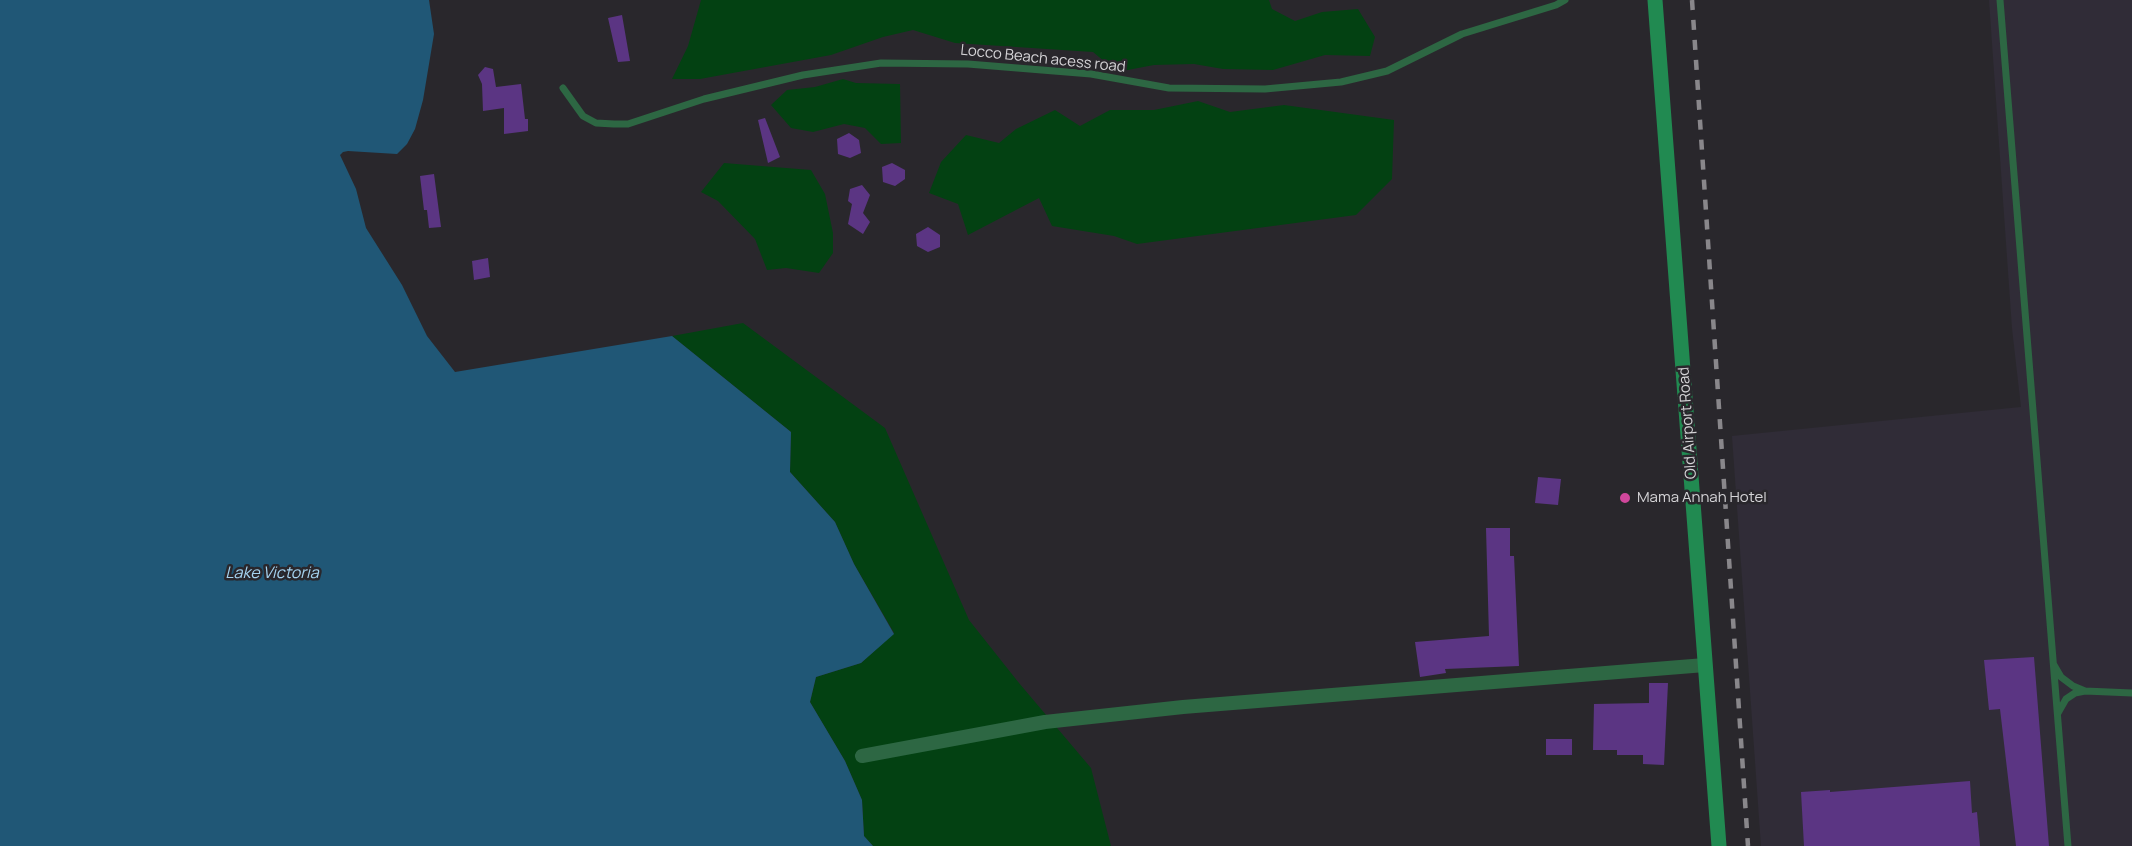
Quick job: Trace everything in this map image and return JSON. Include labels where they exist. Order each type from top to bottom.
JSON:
[{"type":"main road","name":"Old Airport Road","points":[[1656,0],[1719,846]]},
{"type":"street","points":[[862,756],[1045,722],[1183,706],[1706,665]]},
{"type":"lane","name":"Locco Beach acess road","points":[[563,88],[583,116],[596,123],[614,124],[628,124],[704,99],[803,75],[881,63],[968,64],[1091,74],[1169,88],[1265,89],[1341,82],[1387,71],[1462,34],[1556,5],[1564,0]]},
{"type":"lane","points":[[2000,0],[2067,846]]},
{"type":"lane","points":[[2053,663],[2061,676],[2073,686],[2085,691]]},
{"type":"lane","points":[[2057,715],[2066,699],[2075,693],[2085,691],[2132,693]]},
{"type":"shaded area","points":[[1989,0],[2132,0],[2132,846],[1761,846],[1732,436],[2021,407],[2012,328]]},
{"type":"green space","points":[[701,0],[1269,0],[1272,9],[1295,21],[1322,12],[1358,9],[1375,37],[1370,56],[1325,55],[1273,70],[1223,69],[1194,64],[1154,65],[1117,72],[1093,52],[955,43],[913,30],[883,37],[831,55],[700,79],[672,79],[688,46]]},
{"type":"green space","points":[[843,79],[856,83],[900,84],[901,143],[881,144],[865,128],[844,124],[813,132],[791,128],[771,105],[787,90],[815,87]]},
{"type":"green space","points":[[1198,101],[1230,112],[1284,105],[1394,120],[1392,179],[1356,215],[1137,244],[1114,236],[1052,226],[1039,198],[968,235],[958,204],[929,193],[941,162],[966,135],[999,143],[1016,129],[1055,110],[1080,126],[1110,110],[1154,110]]},
{"type":"green space","points":[[724,163],[811,170],[825,194],[833,233],[833,253],[819,273],[786,268],[767,270],[755,239],[718,201],[701,192]]},
{"type":"green space","points":[[743,323],[885,428],[969,620],[1091,768],[1111,846],[873,846],[864,836],[862,800],[845,761],[810,702],[816,677],[861,663],[894,633],[854,564],[835,522],[790,472],[791,432],[672,336]]},
{"type":"water","name":"Lake Victoria","points":[[0,0],[429,0],[434,34],[423,100],[415,129],[407,144],[397,154],[348,151],[340,155],[356,189],[366,228],[402,285],[427,336],[455,372],[672,336],[791,432],[790,472],[835,522],[854,564],[894,634],[861,663],[816,677],[810,702],[845,761],[862,800],[864,836],[873,846],[0,846]]},
{"type":"building","points":[[622,15],[630,61],[618,62],[608,18]]},
{"type":"building","points":[[485,67],[493,69],[496,87],[521,84],[528,131],[504,134],[504,108],[483,111],[482,84],[478,75]]},
{"type":"building","points":[[765,118],[780,157],[768,163],[758,120]]},
{"type":"building","points":[[849,133],[859,140],[861,153],[850,158],[838,154],[837,139]]},
{"type":"building","points":[[892,163],[905,170],[905,179],[895,186],[883,182],[882,167]]},
{"type":"building","points":[[434,174],[441,227],[429,228],[427,210],[424,210],[420,176]]},
{"type":"building","points":[[862,185],[870,195],[863,213],[870,222],[863,234],[848,224],[852,204],[848,201],[850,189]]},
{"type":"building","points":[[928,227],[940,235],[940,247],[928,252],[917,246],[916,234]]},
{"type":"building","points":[[488,258],[490,277],[474,280],[472,261]]},
{"type":"building","points":[[1538,477],[1561,479],[1558,505],[1535,503]]},
{"type":"building","points":[[1486,528],[1510,528],[1510,556],[1514,556],[1519,666],[1445,669],[1446,673],[1420,677],[1415,642],[1489,636]]},
{"type":"building","points":[[2034,657],[2049,846],[2016,846],[2000,709],[1989,710],[1984,660]]},
{"type":"building","points":[[1649,683],[1668,683],[1664,765],[1643,764],[1643,755],[1617,755],[1617,750],[1593,750],[1594,704],[1649,703]]},
{"type":"building","points":[[1546,739],[1572,739],[1572,755],[1546,755]]},
{"type":"building","points":[[1970,781],[1972,813],[1977,812],[1980,846],[1804,846],[1801,792],[1830,790],[1830,792]]},
{"type":"railway","points":[[1692,0],[1748,846]]},
{"type":"place","name":"Mama Annah Hotel","points":[[1625,498]]}]
